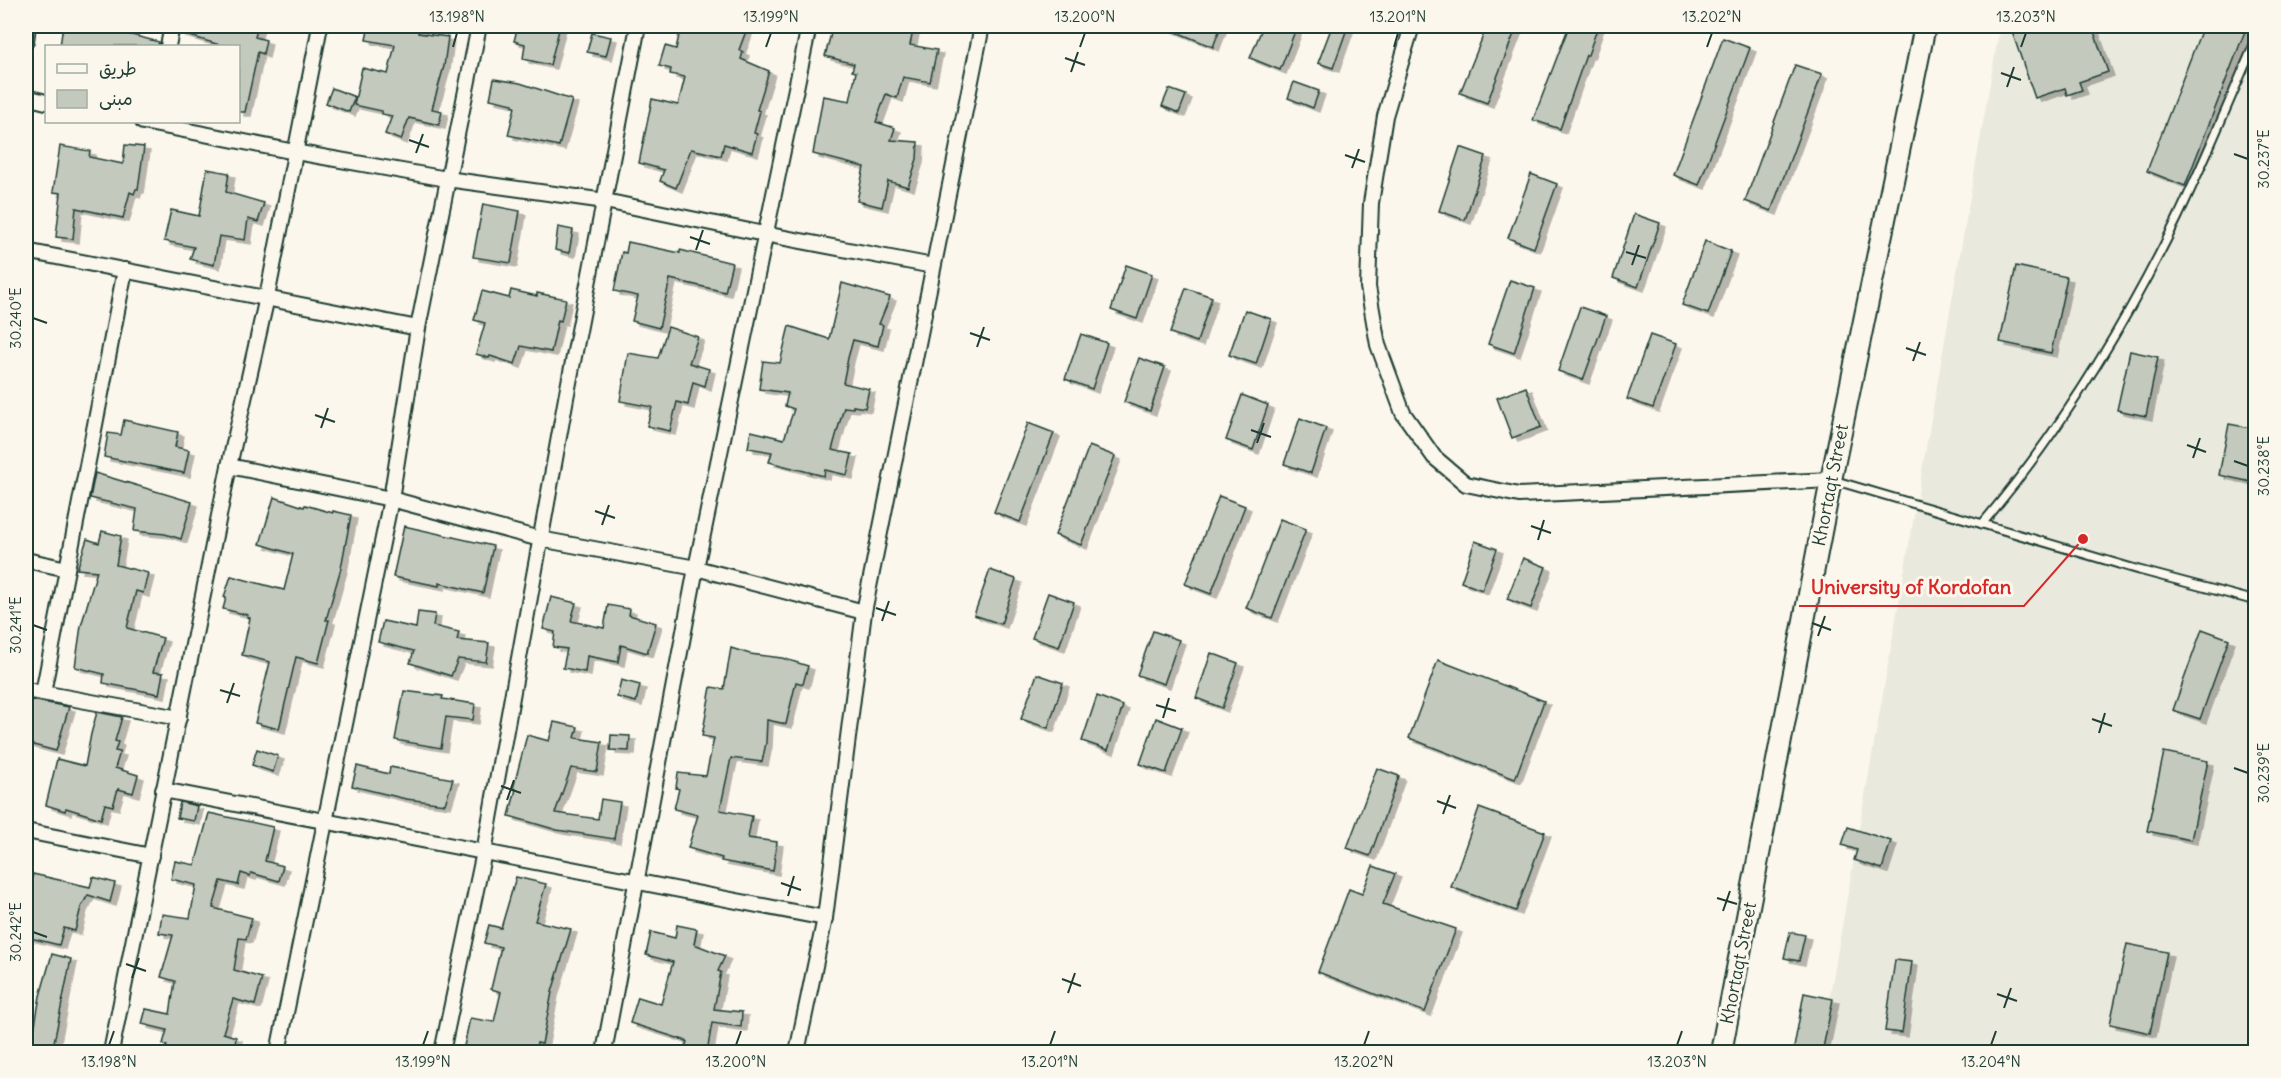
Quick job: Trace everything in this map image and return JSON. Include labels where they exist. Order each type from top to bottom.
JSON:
[{"type":"street","points":[[26,41],[28,26]]},
{"type":"street","points":[[168,45],[172,26]]},
{"type":"street","points":[[111,1053],[229,466],[267,297],[320,26]]},
{"type":"street","points":[[278,1053],[391,499],[418,328],[478,26]]},
{"type":"street","points":[[442,1053],[484,852],[540,539],[638,26]]},
{"type":"street","points":[[604,1053],[696,568],[809,26]]},
{"type":"street","points":[[796,1053],[825,918],[864,612],[982,26]]},
{"type":"street","points":[[1412,26],[1385,116],[1371,202],[1368,287],[1378,345],[1403,413],[1434,457],[1466,484],[1519,495],[1831,480]]},
{"type":"street","name":"Khortaqt Street","points":[[1721,1053],[1831,480],[1925,26]]},
{"type":"street","points":[[26,98],[45,102]]},
{"type":"street","points":[[156,123],[295,152],[447,179],[605,201],[933,266]]},
{"type":"street","points":[[26,250],[418,328]]},
{"type":"street","points":[[43,693],[125,270]]},
{"type":"street","points":[[229,466],[391,499],[540,539],[696,568],[864,612]]},
{"type":"street","points":[[26,560],[67,569]]},
{"type":"street","points":[[26,690],[179,718]]},
{"type":"street","points":[[163,790],[825,918]]},
{"type":"street","points":[[26,831],[151,856]]},
{"type":"lane","points":[[1982,524],[2045,445],[2097,364],[2177,219],[2256,40]]},
{"type":"lane","points":[[1831,480],[2256,601]]},
{"type":"shaded area","points":[[2000,26],[2255,26],[2255,1052],[1820,1052]]},
{"type":"building","points":[[63,26],[78,26],[96,31],[97,26],[122,26],[120,32],[159,42],[158,45],[60,45]]},
{"type":"building","points":[[181,26],[258,26],[255,37],[266,40],[263,54],[258,52],[245,112],[240,112],[240,45],[220,45],[180,33]]},
{"type":"building","points":[[369,26],[399,28],[400,26],[419,26],[418,33],[448,37],[444,66],[432,109],[442,111],[439,125],[409,118],[401,140],[385,134],[392,116],[382,114],[382,111],[354,105],[362,68],[388,74],[395,45],[366,40]]},
{"type":"building","points":[[518,26],[560,26],[550,65],[523,59],[525,44],[514,41]]},
{"type":"building","points":[[681,26],[748,26],[739,50],[743,52],[741,59],[769,71],[757,110],[760,111],[752,152],[724,144],[721,156],[691,149],[676,188],[660,181],[664,170],[639,163],[652,99],[678,105],[685,77],[670,74],[671,69],[659,66],[665,46],[676,49]]},
{"type":"building","points":[[833,26],[914,26],[910,45],[937,50],[930,82],[903,77],[897,98],[886,94],[876,122],[895,128],[891,140],[918,142],[917,159],[908,187],[888,181],[882,207],[857,201],[864,167],[813,154],[823,96],[850,101],[856,72],[852,71],[854,64],[825,56]]},
{"type":"building","points":[[1162,26],[1221,26],[1213,47]]},
{"type":"building","points":[[1263,26],[1297,26],[1280,70],[1250,58]]},
{"type":"building","points":[[1332,26],[1348,26],[1333,68],[1318,63]]},
{"type":"building","points":[[1487,26],[1517,26],[1487,103],[1460,93]]},
{"type":"building","points":[[1569,26],[1598,26],[1560,129],[1533,120]]},
{"type":"building","points":[[2010,26],[2092,26],[2108,72],[2079,82],[2082,90],[2067,95],[2065,88],[2035,98]]},
{"type":"building","points":[[2203,26],[2247,26],[2185,186],[2147,171]]},
{"type":"building","points":[[592,33],[611,37],[606,56],[587,52]]},
{"type":"building","points":[[1723,38],[1750,48],[1699,185],[1673,175]]},
{"type":"building","points":[[1795,65],[1822,74],[1771,211],[1745,201]]},
{"type":"building","points":[[494,79],[520,83],[572,100],[559,146],[508,135],[515,107],[513,104],[490,99]]},
{"type":"building","points":[[1294,82],[1319,91],[1313,108],[1288,98]]},
{"type":"building","points":[[332,88],[355,97],[349,112],[326,103]]},
{"type":"building","points":[[1169,89],[1186,95],[1179,113],[1162,106]]},
{"type":"building","points":[[125,145],[144,147],[138,189],[134,194],[130,192],[123,218],[76,208],[73,239],[56,237],[61,193],[53,192],[60,146],[90,151],[89,157],[123,164]]},
{"type":"building","points":[[1460,147],[1486,156],[1465,220],[1439,211]]},
{"type":"building","points":[[207,169],[229,173],[226,192],[264,203],[258,222],[248,219],[245,240],[219,236],[214,265],[190,259],[194,247],[164,241],[171,210],[199,216]]},
{"type":"building","points":[[1531,174],[1557,184],[1534,248],[1508,238]]},
{"type":"building","points":[[483,204],[520,211],[511,263],[473,257]]},
{"type":"building","points":[[1634,214],[1660,223],[1638,287],[1613,278]]},
{"type":"building","points":[[558,227],[573,230],[569,253],[555,250]]},
{"type":"building","points":[[1705,241],[1731,251],[1708,314],[1682,305]]},
{"type":"building","points":[[628,242],[680,253],[680,250],[732,263],[725,292],[670,279],[659,328],[632,321],[638,296],[614,291],[622,252],[626,253]]},
{"type":"building","points":[[1126,265],[1152,274],[1137,319],[1111,310]]},
{"type":"building","points":[[2016,266],[2067,277],[2051,353],[2000,342]]},
{"type":"building","points":[[1510,280],[1535,288],[1514,353],[1488,344]]},
{"type":"building","points":[[842,283],[890,297],[879,324],[883,325],[878,346],[853,340],[848,358],[843,383],[869,389],[865,408],[844,407],[832,450],[852,454],[847,475],[825,470],[824,476],[769,462],[772,452],[748,448],[751,431],[784,439],[794,409],[785,406],[788,393],[759,389],[763,361],[780,363],[789,326],[829,339]]},
{"type":"building","points":[[1186,288],[1212,297],[1197,342],[1170,333]]},
{"type":"building","points":[[511,290],[566,299],[561,321],[558,320],[551,352],[521,346],[515,364],[476,354],[485,323],[474,320],[482,291],[509,298]]},
{"type":"building","points":[[1580,307],[1606,316],[1583,380],[1558,371]]},
{"type":"building","points":[[1245,310],[1271,319],[1256,364],[1229,355]]},
{"type":"building","points":[[668,327],[698,337],[689,363],[709,369],[705,386],[693,382],[688,405],[677,402],[670,431],[647,426],[652,407],[620,401],[628,353],[658,358]]},
{"type":"building","points":[[1081,334],[1107,343],[1092,389],[1065,379]]},
{"type":"building","points":[[1650,335],[1676,344],[1653,408],[1627,399]]},
{"type":"building","points":[[2130,351],[2158,357],[2146,416],[2117,410]]},
{"type":"building","points":[[1139,358],[1165,367],[1150,411],[1124,402]]},
{"type":"building","points":[[1526,387],[1541,427],[1512,438],[1497,398]]},
{"type":"building","points":[[1242,395],[1268,405],[1253,450],[1226,440]]},
{"type":"building","points":[[1300,418],[1326,428],[1311,473],[1284,464]]},
{"type":"building","points":[[124,420],[178,432],[175,447],[189,450],[184,473],[104,457],[108,433],[121,435]]},
{"type":"building","points":[[1028,423],[1054,433],[1020,522],[994,512]]},
{"type":"building","points":[[2229,424],[2256,429],[2256,483],[2219,475]]},
{"type":"building","points":[[1089,446],[1115,456],[1081,545],[1055,535]]},
{"type":"building","points":[[95,473],[192,502],[181,539],[165,534],[134,531],[137,509],[90,498]]},
{"type":"building","points":[[1219,496],[1245,506],[1211,594],[1185,584]]},
{"type":"building","points":[[274,497],[304,507],[305,505],[333,513],[333,511],[351,515],[318,663],[296,657],[279,729],[255,723],[270,662],[242,655],[250,618],[247,617],[248,615],[223,609],[226,598],[224,597],[231,576],[284,590],[293,554],[260,544]]},
{"type":"building","points":[[1280,519],[1306,529],[1272,618],[1246,608]]},
{"type":"building","points":[[404,526],[493,546],[483,593],[439,583],[439,586],[393,577]]},
{"type":"building","points":[[102,531],[121,536],[116,565],[148,573],[143,593],[136,591],[127,628],[163,638],[153,672],[163,673],[159,694],[103,683],[104,674],[75,667],[81,626],[97,571],[77,569],[87,539],[99,543]]},
{"type":"building","points":[[1475,541],[1497,549],[1482,590],[1461,582]]},
{"type":"building","points":[[1523,558],[1546,567],[1531,608],[1507,599]]},
{"type":"building","points":[[990,570],[1016,579],[1001,624],[974,615]]},
{"type":"building","points":[[1048,593],[1074,602],[1059,647],[1032,638]]},
{"type":"building","points":[[551,597],[576,603],[571,621],[604,628],[608,605],[630,609],[629,615],[656,623],[647,653],[621,645],[618,662],[587,656],[585,672],[563,668],[567,649],[553,647],[555,632],[543,629]]},
{"type":"building","points":[[418,612],[435,614],[433,626],[459,632],[457,640],[489,643],[486,662],[458,659],[451,676],[410,663],[414,651],[378,642],[383,621],[416,628]]},
{"type":"building","points":[[2202,629],[2229,639],[2200,719],[2173,710]]},
{"type":"building","points":[[1153,631],[1179,640],[1164,684],[1137,675]]},
{"type":"building","points":[[731,648],[750,654],[782,658],[808,666],[803,684],[796,682],[786,724],[767,720],[762,762],[731,758],[720,810],[752,816],[748,838],[777,842],[773,871],[721,861],[722,858],[688,848],[698,815],[674,809],[679,789],[676,788],[678,773],[706,776],[714,738],[702,736],[711,687],[724,689]]},
{"type":"building","points":[[1211,653],[1238,663],[1222,708],[1196,698]]},
{"type":"building","points":[[1438,660],[1544,701],[1515,779],[1409,738]]},
{"type":"building","points":[[1037,674],[1063,683],[1048,728],[1021,719]]},
{"type":"building","points":[[621,680],[640,685],[636,702],[617,697]]},
{"type":"building","points":[[404,691],[443,696],[442,699],[475,704],[473,720],[446,717],[441,748],[395,740]]},
{"type":"building","points":[[1097,696],[1123,706],[1108,750],[1082,741]]},
{"type":"building","points":[[26,699],[69,707],[56,751],[26,743]]},
{"type":"building","points":[[97,712],[122,717],[115,741],[118,742],[115,751],[120,752],[115,768],[138,775],[133,793],[118,789],[113,806],[105,804],[101,819],[66,808],[65,811],[46,805],[57,759],[85,766]]},
{"type":"building","points":[[1156,718],[1182,728],[1166,773],[1140,764]]},
{"type":"building","points":[[554,722],[578,727],[575,738],[602,742],[597,772],[571,768],[555,813],[598,819],[601,799],[620,802],[614,839],[557,830],[509,816],[516,789],[513,789],[527,735],[549,741]]},
{"type":"building","points":[[611,735],[630,736],[629,751],[610,750]]},
{"type":"building","points":[[257,749],[278,756],[273,772],[252,765]]},
{"type":"building","points":[[2164,752],[2208,761],[2191,840],[2147,831]]},
{"type":"building","points":[[357,766],[389,774],[390,767],[453,779],[445,804],[406,799],[352,786]]},
{"type":"building","points":[[1377,768],[1399,776],[1370,856],[1347,848]]},
{"type":"building","points":[[180,802],[197,806],[194,821],[177,818]]},
{"type":"building","points":[[1479,808],[1545,832],[1516,911],[1451,887]]},
{"type":"building","points":[[209,813],[273,827],[265,861],[283,866],[279,881],[251,873],[250,876],[241,873],[238,885],[221,881],[213,908],[252,918],[246,939],[239,938],[234,970],[262,978],[255,1005],[233,999],[223,1033],[236,1037],[234,1053],[165,1053],[167,1045],[163,1044],[167,1030],[142,1024],[146,1009],[170,1014],[175,981],[161,977],[173,935],[159,933],[162,914],[190,918],[196,885],[171,879],[175,861],[195,865]]},
{"type":"building","points":[[1848,827],[1891,841],[1882,869],[1854,860],[1857,850],[1842,845]]},
{"type":"building","points":[[1373,866],[1395,874],[1383,904],[1456,929],[1425,1012],[1318,972],[1349,889],[1362,894]]},
{"type":"building","points":[[33,874],[90,887],[93,877],[115,883],[110,902],[88,895],[81,907],[75,931],[64,928],[59,945],[26,937],[26,903]]},
{"type":"building","points":[[516,877],[546,884],[535,921],[571,929],[552,992],[542,1044],[537,1043],[535,1053],[511,1049],[510,1053],[498,1053],[464,1046],[470,1018],[494,1022],[501,992],[491,989],[501,947],[484,943],[489,925],[501,928]]},
{"type":"building","points":[[677,925],[697,929],[694,944],[725,956],[718,971],[721,972],[714,1009],[742,1012],[741,1027],[712,1023],[707,1053],[684,1053],[687,1041],[630,1023],[638,997],[661,1004],[673,962],[646,955],[651,932],[675,938]]},
{"type":"building","points":[[1790,932],[1805,935],[1799,961],[1784,958]]},
{"type":"building","points":[[2127,944],[2167,952],[2150,1033],[2110,1024]]},
{"type":"building","points":[[52,954],[71,959],[52,1052],[31,1048],[40,996]]},
{"type":"building","points":[[1895,960],[1912,962],[1902,1033],[1885,1031]]},
{"type":"building","points":[[1804,993],[1833,999],[1822,1053],[1793,1053]]},
{"type":"place","name":"University of Kordofan","points":[[2083,539]]}]
